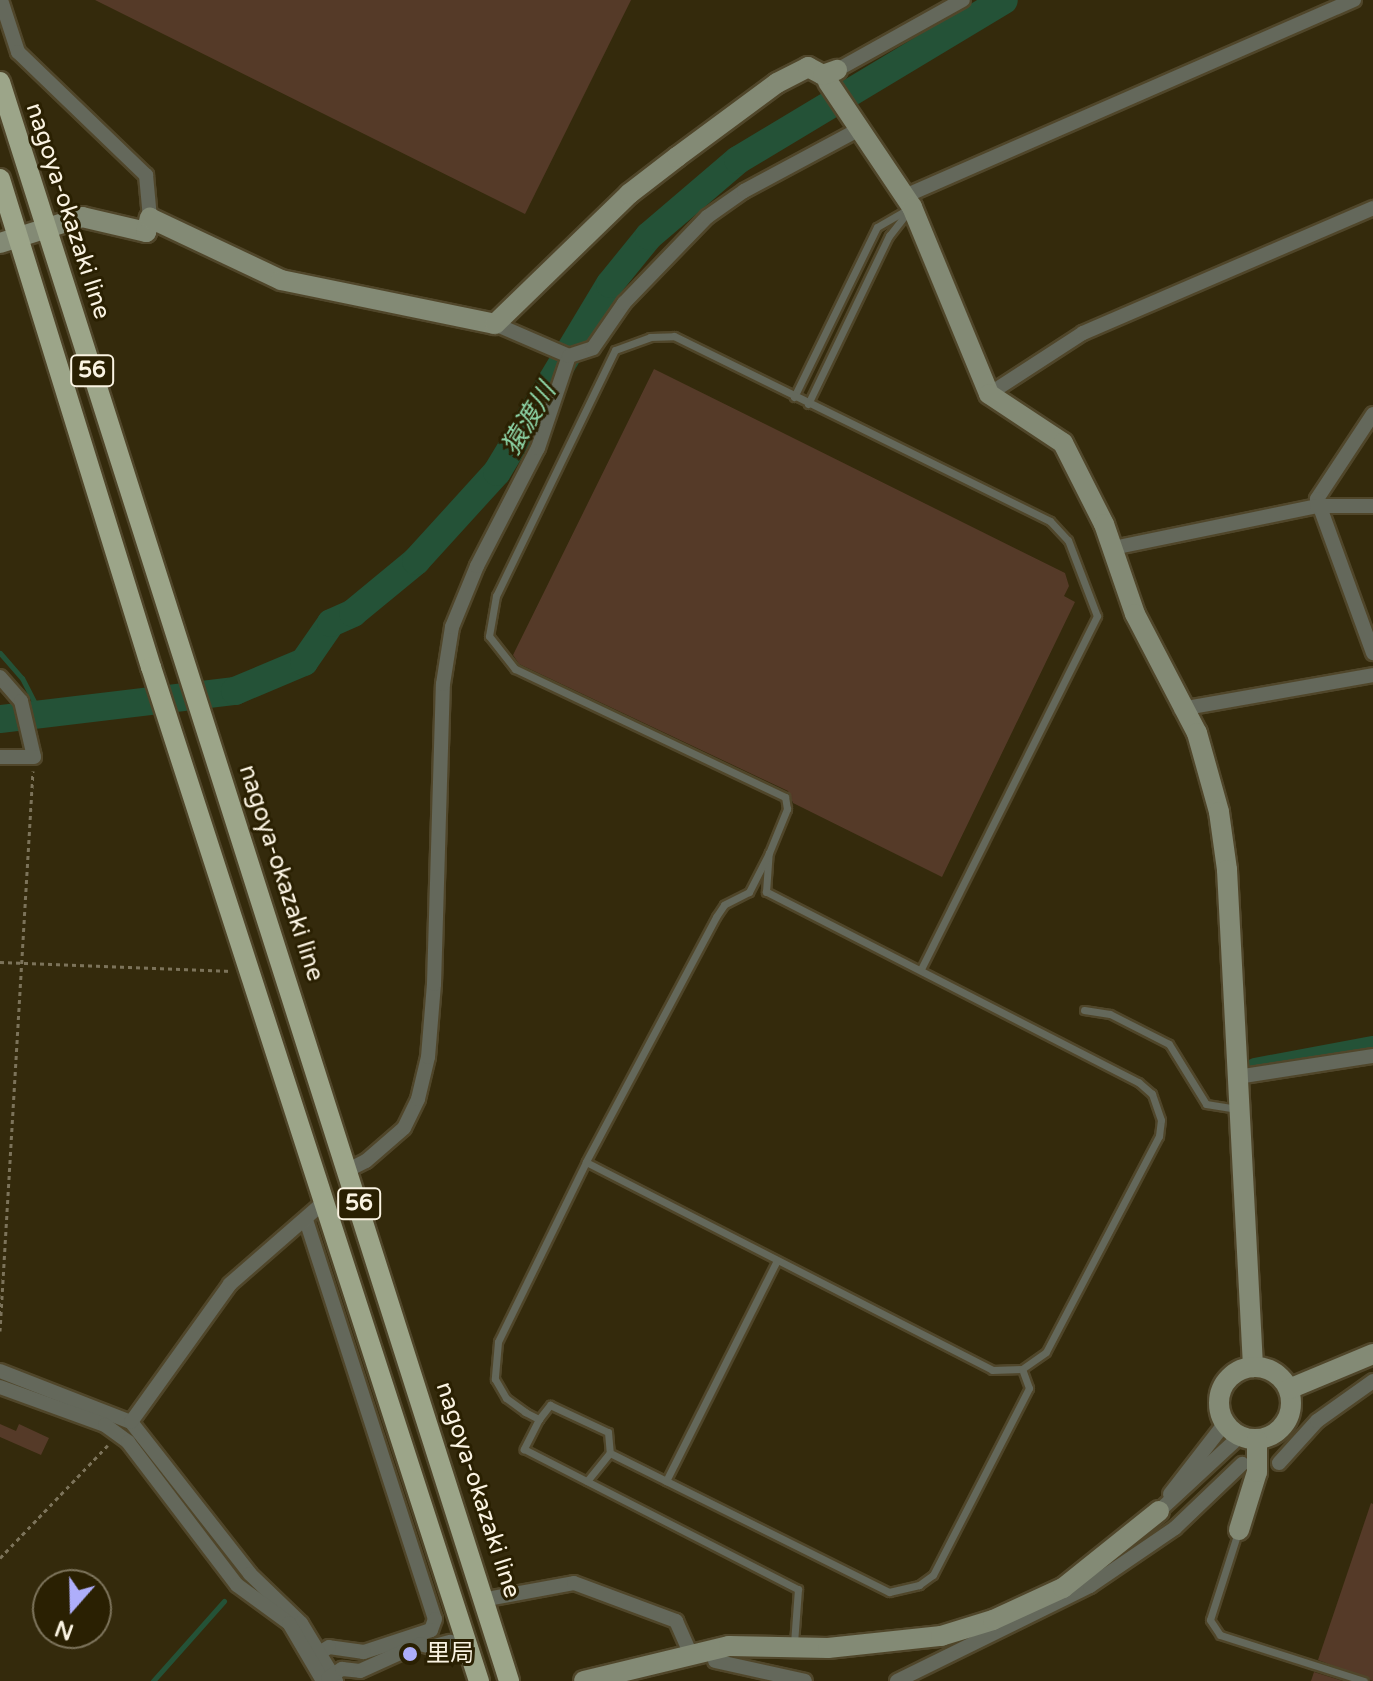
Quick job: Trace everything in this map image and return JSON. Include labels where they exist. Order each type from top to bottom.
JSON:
[{"type":"main road","name":"nagoya-okazaki line","points":[[0,82],[487,1599],[509,1681]]},
{"type":"main road","name":"56","points":[[0,179],[10,240],[176,738],[479,1681]]},
{"type":"street","points":[[1,0],[18,52],[146,175],[150,218],[146,232],[82,217],[10,240]]},
{"type":"street","points":[[829,76],[963,0]]},
{"type":"street","points":[[908,201],[1354,0]]},
{"type":"street","points":[[495,324],[629,194],[677,157],[777,83],[808,67],[829,76],[858,130],[908,201],[989,394],[1063,443],[1113,548],[1135,614],[1181,709],[1197,733],[1219,812],[1253,1367]]},
{"type":"street","points":[[150,218],[281,280],[495,324],[569,356],[593,348],[624,303],[707,217],[744,191],[858,130]]},
{"type":"street","points":[[989,394],[1083,333],[1373,208]]},
{"type":"street","points":[[348,1170],[404,1128],[418,1099],[428,1057],[434,984],[443,684],[452,627],[477,566],[538,448],[569,356]]},
{"type":"street","points":[[1317,506],[1373,414]]},
{"type":"street","points":[[1113,548],[1317,506],[1373,506]]},
{"type":"street","points":[[1317,506],[1373,653]]},
{"type":"street","points":[[1181,709],[1373,675]]},
{"type":"street","points":[[0,677],[21,701],[33,754],[0,757]]},
{"type":"street","points":[[1237,1077],[1373,1056]]},
{"type":"street","points":[[131,1422],[230,1284],[323,1203]]},
{"type":"street","points":[[306,1220],[435,1619],[431,1630],[364,1652],[329,1647],[319,1653]]},
{"type":"street","points":[[1289,1389],[1373,1354]]},
{"type":"street","points":[[584,1681],[690,1652],[794,1646],[882,1646],[993,1620],[1063,1588],[1159,1511],[1241,1433],[1274,1435],[1286,1423],[1292,1406],[1289,1389],[1274,1373],[1253,1367],[1235,1373],[1223,1387],[1219,1405],[1241,1433],[1257,1472],[1239,1530]]},
{"type":"street","points":[[0,1371],[131,1422],[250,1574],[301,1623],[319,1653],[329,1679]]},
{"type":"street","points":[[1279,1463],[1317,1421],[1373,1381]]},
{"type":"street","points":[[0,1387],[118,1434],[237,1585],[289,1623],[329,1679]]},
{"type":"street","points":[[897,1681],[1090,1586],[1175,1528],[1242,1464]]},
{"type":"street","points":[[487,1599],[574,1583],[676,1621],[690,1652]]},
{"type":"street","points":[[329,1679],[360,1671],[420,1644],[431,1647],[450,1642]]},
{"type":"street","points":[[715,1661],[805,1681]]},
{"type":"lane","points":[[794,397],[877,227],[908,201]]},
{"type":"lane","points":[[808,404],[908,201]]},
{"type":"lane","points":[[539,1419],[506,1398],[495,1379],[494,1355],[586,1162],[716,917],[724,905],[749,892],[787,809],[785,797],[515,669],[489,636],[496,596],[615,350],[650,337],[674,336],[1050,521],[1068,540],[1097,616],[921,969]]},
{"type":"lane","points":[[586,1162],[992,1370],[1022,1369],[1046,1352],[1159,1136],[1158,1108],[1138,1082],[766,892],[769,853]]},
{"type":"lane","points":[[1084,1010],[1110,1014],[1169,1044],[1206,1104],[1238,1109]]},
{"type":"lane","points":[[666,1481],[777,1260]]},
{"type":"lane","points":[[610,1453],[889,1592],[919,1585],[933,1575],[1029,1388],[1022,1369]]},
{"type":"lane","points":[[587,1481],[610,1453],[608,1432],[550,1405],[524,1449],[798,1589],[794,1646]]},
{"type":"lane","points":[[1239,1530],[1210,1620],[1220,1635],[1364,1681]]},
{"type":"path","points":[[0,1331],[33,754]]},
{"type":"path","points":[[0,962],[250,972]]},
{"type":"path","points":[[0,1558],[118,1434]]},
{"type":"building","points":[[95,0],[631,0],[525,214]]},
{"type":"building","points":[[654,369],[1065,573],[1069,586],[1064,596],[1075,602],[942,877],[793,803],[788,791],[519,664],[513,655]]},
{"type":"building","points":[[0,1424],[16,1431],[19,1424],[49,1438],[41,1455],[0,1437]]},
{"type":"building","points":[[1373,1504],[1373,1681],[1318,1660]]},
{"type":"building","points":[[1314,1672],[1343,1681],[1311,1681]]},
{"type":"waterway","name":"猿渡川","points":[[0,719],[235,691],[304,662],[331,623],[353,613],[416,561],[497,472],[610,284],[649,236],[738,160],[1004,0]]},
{"type":"waterway","points":[[0,653],[22,678],[42,717]]},
{"type":"waterway","points":[[1254,1066],[1373,1044]]},
{"type":"waterway","points":[[153,1681],[224,1601]]},
{"type":"place","name":"里局","points":[[410,1654]]}]
